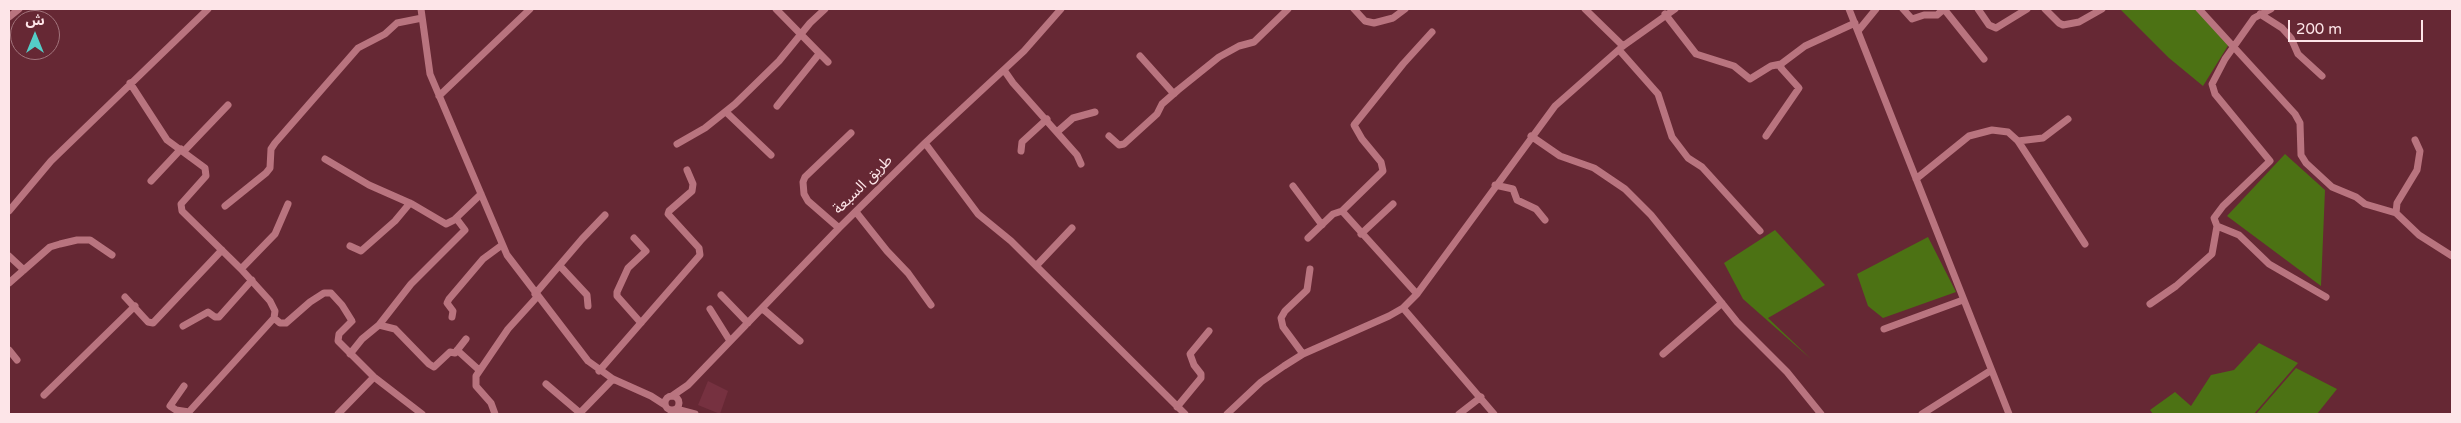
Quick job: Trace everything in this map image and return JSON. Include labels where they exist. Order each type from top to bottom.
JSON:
[{"type":"street","points":[[9,17],[18,9]]},
{"type":"street","points":[[9,211],[52,161],[208,9]]},
{"type":"street","points":[[421,9],[430,74],[502,245],[536,295],[580,352],[599,371],[613,379],[692,413]]},
{"type":"street","points":[[439,96],[530,9]]},
{"type":"street","points":[[776,9],[799,35],[828,62]]},
{"type":"street","points":[[677,144],[726,112],[774,65],[799,35],[825,9]]},
{"type":"street","name":"طريق السبعة","points":[[674,404],[688,385],[730,340],[763,309],[839,228],[925,143],[1004,70],[1061,9]]},
{"type":"street","points":[[1109,136],[1122,145],[1157,114],[1162,104],[1174,94],[1219,58],[1239,46],[1254,42],[1288,9]]},
{"type":"street","points":[[1354,9],[1365,21],[1374,23],[1393,18],[1405,9]]},
{"type":"street","points":[[1585,9],[1621,48],[1658,94],[1672,137],[1688,158],[1702,167],[1760,231]]},
{"type":"street","points":[[1226,414],[1261,382],[1303,354],[1403,308],[1417,294],[1495,185],[1555,106],[1621,48],[1665,14],[1675,9]]},
{"type":"street","points":[[1849,9],[1990,371],[2009,414]]},
{"type":"street","points":[[1858,31],[1876,9]]},
{"type":"street","points":[[1903,9],[1912,19],[1924,15],[1936,15],[1944,9],[1984,59]]},
{"type":"street","points":[[1978,9],[1989,25],[1996,28],[2027,9]]},
{"type":"street","points":[[2045,9],[2058,23],[2063,25],[2080,22],[2102,9]]},
{"type":"street","points":[[2199,9],[2295,114],[2300,123],[2301,155],[2306,164],[2332,187],[2356,197],[2365,204],[2396,213],[2419,235],[2452,256]]},
{"type":"street","points":[[2150,304],[2176,286],[2212,254],[2217,226],[2214,218],[2223,206],[2261,172],[2270,161],[2212,89],[2214,78],[2254,18],[2265,11],[2286,32],[2298,54],[2322,76]]},
{"type":"street","points":[[1665,14],[1696,54],[1734,66],[1750,79],[1770,66],[1781,64],[1805,46],[1855,23]]},
{"type":"street","points":[[226,206],[266,173],[270,168],[271,148],[275,142],[358,48],[385,34],[397,23],[422,18]]},
{"type":"street","points":[[1308,238],[1333,214],[1342,211],[1383,171],[1381,162],[1362,139],[1354,125],[1403,64],[1432,32]]},
{"type":"street","points":[[777,106],[820,54]]},
{"type":"street","points":[[1140,56],[1174,94]]},
{"type":"street","points":[[1766,136],[1799,88],[1781,68],[1781,64]]},
{"type":"street","points":[[1004,70],[1077,154],[1081,164]]},
{"type":"street","points":[[130,83],[163,135],[202,164],[206,172],[206,176],[184,199],[180,208],[242,268],[274,307],[274,318],[188,413],[176,410],[170,406],[184,386]]},
{"type":"street","points":[[151,181],[228,104]]},
{"type":"street","points":[[726,112],[771,155]]},
{"type":"street","points":[[1057,132],[1073,118],[1095,112]]},
{"type":"street","points":[[1021,151],[1022,142],[1047,119]]},
{"type":"street","points":[[2018,141],[2043,138],[2068,119]]},
{"type":"street","points":[[1916,178],[1969,136],[1992,130],[2008,132],[2018,141],[2085,244]]},
{"type":"street","points":[[839,228],[808,201],[804,194],[803,182],[805,177],[851,133]]},
{"type":"street","points":[[1531,136],[1560,156],[1594,168],[1625,188],[1651,215],[1737,322],[1787,372],[1821,414]]},
{"type":"street","points":[[2396,213],[2397,203],[2416,170],[2420,152],[2415,140]]},
{"type":"street","points":[[925,143],[978,214],[996,226],[1184,414]]},
{"type":"street","points":[[325,159],[369,185],[410,203],[446,224],[456,218],[481,194]]},
{"type":"street","points":[[599,371],[700,253],[699,248],[668,214],[669,210],[692,191],[693,184],[688,170]]},
{"type":"street","points":[[1495,185],[1513,189],[1517,200],[1536,209],[1545,220]]},
{"type":"street","points":[[1293,186],[1322,224]]},
{"type":"street","points":[[350,246],[361,251],[395,221],[410,203]]},
{"type":"street","points":[[242,268],[276,234],[288,204]]},
{"type":"street","points":[[1361,234],[1393,204]]},
{"type":"street","points":[[1342,211],[1417,294]]},
{"type":"street","points":[[856,212],[887,251],[908,273],[931,305]]},
{"type":"street","points":[[495,414],[491,403],[476,386],[475,379],[479,370],[508,329],[582,239],[605,216]]},
{"type":"street","points":[[350,354],[362,339],[379,325],[411,284],[465,230],[456,218]]},
{"type":"street","points":[[2217,226],[2239,235],[2269,264],[2326,298]]},
{"type":"street","points":[[1036,266],[1072,228]]},
{"type":"street","points":[[634,238],[646,251],[629,266],[617,296],[641,324]]},
{"type":"street","points":[[9,283],[50,247],[77,240],[90,240],[112,254]]},
{"type":"street","points":[[452,317],[453,311],[447,303],[449,299],[483,259],[502,245]]},
{"type":"street","points":[[125,297],[148,322],[153,323],[222,250]]},
{"type":"street","points":[[9,256],[24,270]]},
{"type":"street","points":[[560,266],[587,295],[588,306]]},
{"type":"street","points":[[1303,354],[1283,327],[1282,318],[1284,311],[1307,290],[1310,269]]},
{"type":"street","points":[[183,326],[208,312],[215,317],[219,317],[252,280]]},
{"type":"street","points":[[274,318],[280,323],[286,323],[310,302],[324,293],[331,293],[351,317],[350,324],[338,338],[350,354],[374,377],[422,414]]},
{"type":"street","points":[[721,295],[748,323]]},
{"type":"street","points":[[1884,329],[1963,300]]},
{"type":"street","points":[[1663,354],[1722,303]]},
{"type":"street","points":[[44,395],[135,306]]},
{"type":"street","points":[[1403,308],[1494,414]]},
{"type":"street","points":[[710,309],[730,340]]},
{"type":"street","points":[[763,309],[800,341]]},
{"type":"street","points":[[379,325],[395,329],[433,367],[437,367],[450,352],[454,353],[466,339]]},
{"type":"street","points":[[1177,406],[1200,378],[1190,354],[1209,331]]},
{"type":"street","points":[[9,350],[18,360]]},
{"type":"street","points":[[457,350],[479,370]]},
{"type":"street","points":[[1922,414],[1990,371]]},
{"type":"street","points":[[338,414],[374,377]]},
{"type":"street","points":[[546,384],[579,414],[613,379]]},
{"type":"street","points":[[651,396],[666,406],[674,404]]},
{"type":"street","points":[[1459,414],[1481,397]]},
{"type":"street","points":[[663,414],[667,399],[674,404]]},
{"type":"shaded area","points":[[708,381],[728,391],[720,414],[698,405]]},
{"type":"green space","points":[[2120,9],[2196,9],[2229,44],[2203,86],[2169,58]]},
{"type":"green space","points":[[2285,154],[2325,190],[2321,286],[2227,216]]},
{"type":"green space","points":[[1775,230],[1825,285],[1768,318],[1811,359],[1743,299],[1724,263]]},
{"type":"green space","points":[[1928,237],[1956,292],[1883,318],[1868,306],[1857,274]]},
{"type":"green space","points":[[2259,343],[2298,363],[2254,414],[2153,414],[2150,410],[2175,392],[2191,406],[2211,375],[2234,370]]},
{"type":"green space","points":[[2296,368],[2337,389],[2317,414],[2256,414]]}]
